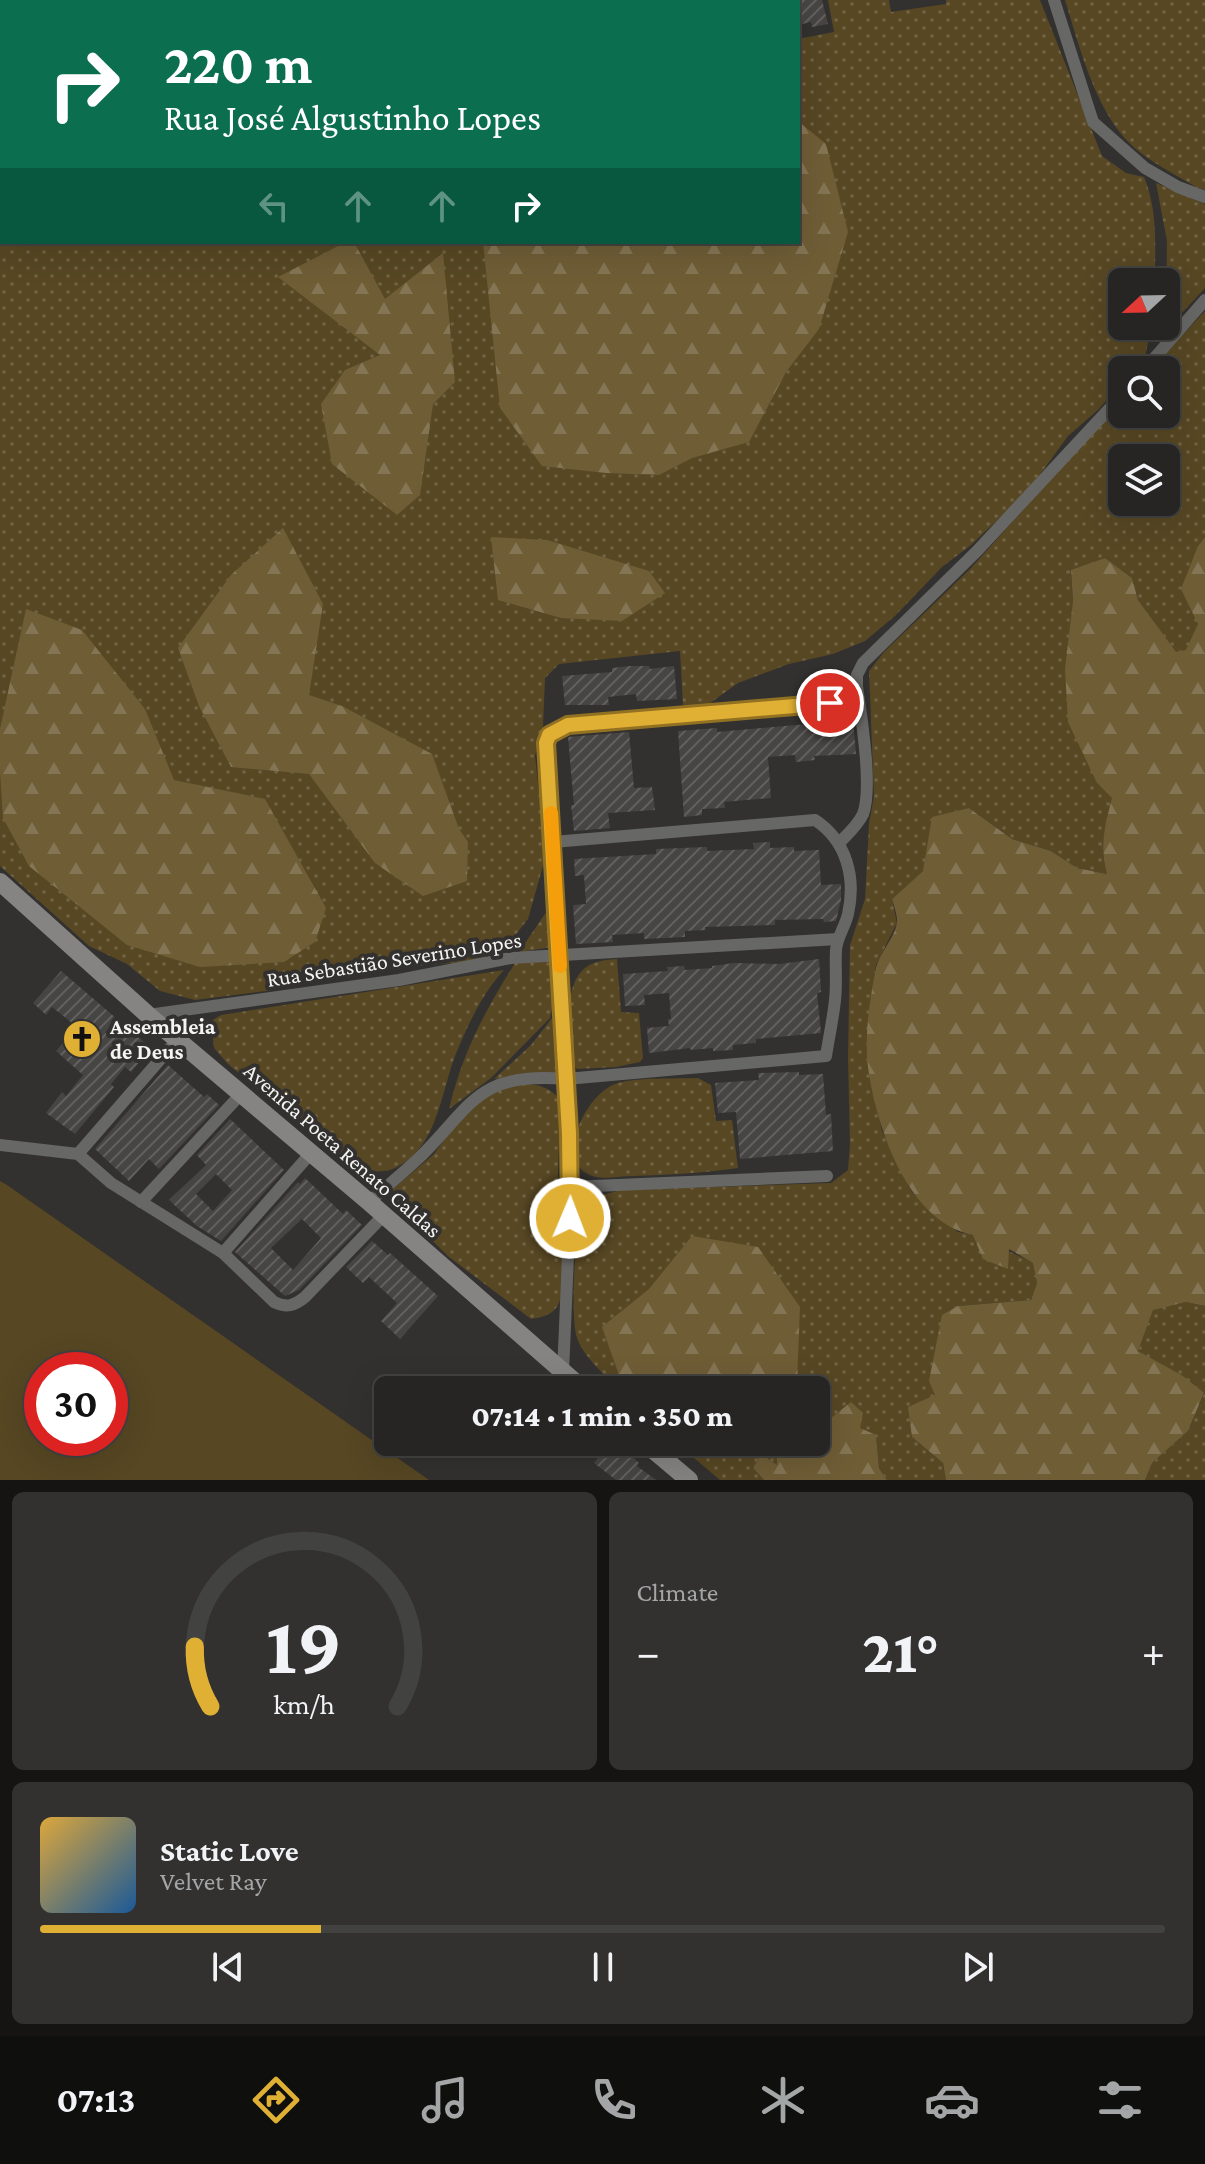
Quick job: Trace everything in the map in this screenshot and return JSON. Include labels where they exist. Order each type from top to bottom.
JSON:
[{"type":"main road","name":"Avenida Poeta Renato Caldas","points":[[0,882],[148,1015],[369,1202],[567,1376]]},
{"type":"main road","points":[[659,1456],[684,1479]]},
{"type":"street","points":[[1054,0],[1093,122],[1113,143],[1145,168],[1178,187],[1205,197]]},
{"type":"street","points":[[1156,356],[1205,300]]},
{"type":"street","points":[[839,843],[856,826],[865,807],[866,772],[857,675],[871,652],[977,551],[1108,410]]},
{"type":"street","points":[[563,1373],[571,1187],[546,743],[549,735],[568,725],[859,701]]},
{"type":"street","points":[[369,1202],[421,1156],[477,1095],[505,1084],[531,1079],[566,1079],[826,1056],[835,1000],[838,939],[848,915],[852,890],[849,867],[833,834],[815,820],[553,842]]},
{"type":"street","name":"Rua Sebastião Severino Lopes","points":[[148,1015],[399,980],[511,958],[838,939]]},
{"type":"street","points":[[78,1154],[177,1040]]},
{"type":"street","points":[[141,1202],[241,1094]]},
{"type":"street","points":[[0,1145],[78,1154],[111,1183],[223,1253],[274,1302],[284,1307],[295,1305],[384,1215]]},
{"type":"street","points":[[223,1253],[311,1153]]},
{"type":"street","points":[[571,1187],[827,1176]]},
{"type":"shaded area","points":[[828,0],[889,0],[891,12],[946,4],[946,0],[1040,0],[1102,156],[1126,173],[1144,177],[1152,202],[1155,268],[1108,268],[1108,340],[1148,340],[1146,353],[1144,356],[1108,356],[1108,398],[1099,409],[1068,436],[1027,492],[865,641],[738,683],[706,706],[683,705],[680,651],[559,664],[545,678],[543,726],[535,756],[546,855],[528,919],[506,947],[475,961],[381,969],[273,990],[195,1000],[160,991],[127,964],[89,946],[0,866],[0,244],[800,244],[800,39],[834,32]]},
{"type":"shaded area","points":[[1065,0],[1205,0],[1205,190],[1148,158],[1122,135],[1094,88]]},
{"type":"shaded area","points":[[1156,183],[1205,204],[1205,288],[1180,315],[1180,268],[1167,268],[1167,241]]},
{"type":"shaded area","points":[[1205,311],[1205,537],[1198,546],[1198,624],[1187,650],[1176,653],[1138,600],[1132,578],[1105,558],[1071,571],[1071,629],[1097,783],[1113,798],[1104,836],[1103,855],[1107,874],[1077,868],[1051,851],[1012,839],[969,808],[923,871],[892,899],[897,923],[876,965],[868,1035],[868,1066],[882,1131],[912,1192],[958,1232],[974,1235],[1034,1263],[1037,1283],[1031,1300],[958,1306],[936,1396],[912,1437],[943,1463],[946,1480],[887,1480],[879,1468],[876,1436],[859,1428],[852,1403],[830,1420],[830,1376],[605,1376],[590,1360],[577,1338],[574,1273],[578,1235],[585,1210],[597,1198],[607,1194],[622,1190],[831,1183],[848,1170],[850,945],[865,899],[869,824],[874,796],[869,671],[884,652],[971,568],[1108,416],[1108,428],[1180,428],[1180,356],[1163,356]]},
{"type":"shaded area","points":[[551,905],[553,947],[519,952]]},
{"type":"shaded area","points":[[617,959],[621,1012],[639,1013],[643,1058],[640,1062],[616,1067],[577,1069],[570,1059],[567,1040],[569,1004],[574,983],[590,965]]},
{"type":"shaded area","points":[[548,960],[557,987],[550,1018],[491,1078],[449,1109],[476,1033],[515,963]]},
{"type":"shaded area","points":[[504,970],[482,1000],[465,1034],[429,1134],[409,1159],[390,1170],[374,1172],[352,1169],[227,1063],[214,1048],[211,1021],[221,1015]]},
{"type":"shaded area","points":[[556,1013],[560,1073],[494,1079],[531,1045]]},
{"type":"shaded area","points":[[698,1078],[711,1085],[716,1121],[732,1120],[738,1168],[605,1178],[582,1170],[574,1145],[578,1129],[585,1113],[606,1089],[636,1080]]},
{"type":"shaded area","points":[[511,1084],[538,1086],[550,1090],[561,1100],[558,1200],[564,1264],[563,1289],[552,1312],[531,1319],[449,1257],[386,1195],[434,1154],[459,1119],[483,1096]]},
{"type":"shaded area","points":[[0,1181],[374,1442],[374,1456],[395,1456],[429,1480],[0,1480]]},
{"type":"shaded area","points":[[1186,1302],[1205,1306],[1205,1480],[1145,1480],[1152,1463],[1188,1431],[1204,1394],[1138,1351],[1153,1309]]},
{"type":"shaded area","points":[[692,1456],[760,1456],[753,1468],[764,1480],[720,1480]]},
{"type":"shaded area","points":[[762,1456],[777,1456],[777,1466]]},
{"type":"green space","points":[[800,123],[826,144],[848,232],[819,329],[786,372],[749,442],[692,458],[659,475],[542,466],[500,408],[483,244],[800,244]]},
{"type":"green space","points":[[342,244],[355,244],[385,299],[443,253],[455,382],[433,404],[420,495],[397,515],[332,464],[321,404],[345,370],[380,355],[278,277]]},
{"type":"green space","points":[[283,528],[323,604],[309,695],[342,706],[432,754],[459,829],[468,842],[467,881],[423,896],[375,863],[309,774],[231,767],[199,706],[178,648],[231,575]]},
{"type":"green space","points":[[491,537],[547,540],[649,571],[665,593],[622,621],[561,618],[498,600]]},
{"type":"green space","points":[[1205,537],[1205,1306],[1186,1302],[1153,1310],[1138,1351],[1183,1376],[1204,1393],[1188,1431],[1152,1463],[1145,1480],[946,1480],[943,1463],[912,1437],[908,1407],[935,1395],[929,1381],[942,1315],[958,1306],[1031,1300],[1037,1283],[1033,1263],[1009,1249],[1008,1269],[983,1259],[973,1235],[950,1226],[930,1212],[913,1192],[887,1143],[872,1091],[867,1043],[876,968],[897,923],[892,899],[923,871],[932,817],[969,808],[1012,839],[1051,851],[1077,868],[1107,874],[1103,845],[1112,798],[1097,783],[1068,722],[1065,669],[1073,601],[1071,570],[1105,558],[1132,578],[1138,600],[1176,652],[1186,650],[1198,624],[1181,589],[1198,546]]},
{"type":"green space","points":[[26,609],[82,630],[145,709],[174,780],[265,799],[326,908],[315,942],[284,962],[200,967],[127,945],[29,866],[3,818],[0,771],[0,729]]},
{"type":"green space","points":[[692,1236],[758,1247],[800,1307],[797,1376],[619,1376],[602,1327],[649,1289]]},
{"type":"green space","points":[[851,1402],[863,1413],[860,1428],[876,1435],[879,1468],[887,1480],[764,1480],[753,1468],[760,1456],[777,1465],[777,1456],[830,1456],[830,1419]]},
{"type":"building","points":[[800,0],[822,0],[828,24],[812,27],[811,22],[800,25]]},
{"type":"building","points":[[649,666],[650,669],[674,666],[677,699],[637,701],[636,694],[608,697],[609,705],[565,705],[562,676],[612,672],[612,668]]},
{"type":"building","points":[[853,720],[856,754],[814,756],[815,760],[796,762],[795,755],[768,757],[771,798],[724,802],[725,808],[702,809],[702,815],[684,817],[678,731],[717,728],[717,732]]},
{"type":"building","points":[[629,732],[634,788],[652,787],[655,810],[608,813],[610,828],[574,831],[568,737]]},
{"type":"building","points":[[770,842],[770,848],[819,850],[821,885],[841,884],[836,921],[775,920],[775,925],[705,927],[706,930],[685,931],[685,937],[644,939],[644,933],[612,935],[613,942],[576,944],[573,905],[586,904],[584,875],[575,876],[574,859],[656,854],[656,849],[754,849],[753,843]]},
{"type":"building","points":[[819,959],[821,992],[817,993],[821,1033],[756,1039],[756,1043],[733,1045],[733,1050],[690,1048],[649,1053],[647,1028],[669,1026],[669,993],[644,995],[645,1005],[625,1006],[623,974],[668,971],[667,967],[684,966],[685,970],[734,963],[779,964]]},
{"type":"building","points":[[61,971],[151,1048],[131,1072],[125,1067],[111,1084],[114,1087],[75,1134],[46,1113],[62,1092],[66,1096],[83,1075],[56,1051],[77,1027],[52,1007],[46,1015],[33,1003]]},
{"type":"building","points":[[168,1065],[204,1097],[207,1094],[219,1105],[159,1169],[149,1159],[129,1181],[95,1149]]},
{"type":"building","points":[[799,1072],[799,1075],[823,1074],[826,1115],[831,1114],[833,1151],[740,1159],[736,1112],[718,1113],[715,1083],[759,1080],[758,1073]]},
{"type":"building","points":[[230,1119],[284,1170],[221,1241],[197,1226],[169,1200],[206,1165],[197,1155]],"holes":[[[216,1174],[232,1190],[213,1211],[196,1194]]]},
{"type":"building","points":[[305,1178],[343,1214],[346,1210],[362,1225],[299,1290],[285,1296],[235,1252],[298,1182],[300,1184]],"holes":[[[302,1219],[321,1238],[293,1270],[271,1248]]]},
{"type":"building","points":[[372,1241],[438,1296],[400,1339],[381,1321],[397,1303],[369,1277],[363,1283],[346,1267]]},
{"type":"building","points":[[595,1456],[632,1456],[639,1463],[637,1466],[656,1480],[616,1480],[594,1463],[598,1458]]},
{"type":"slow traffic","points":[[551,813],[560,966]]},
{"type":"place","name":"Assembleia de Deus","points":[[82,1039]]},
{"type":"route","points":[[570,1218],[569,1133],[546,743],[549,735],[568,725],[830,703]]}]
